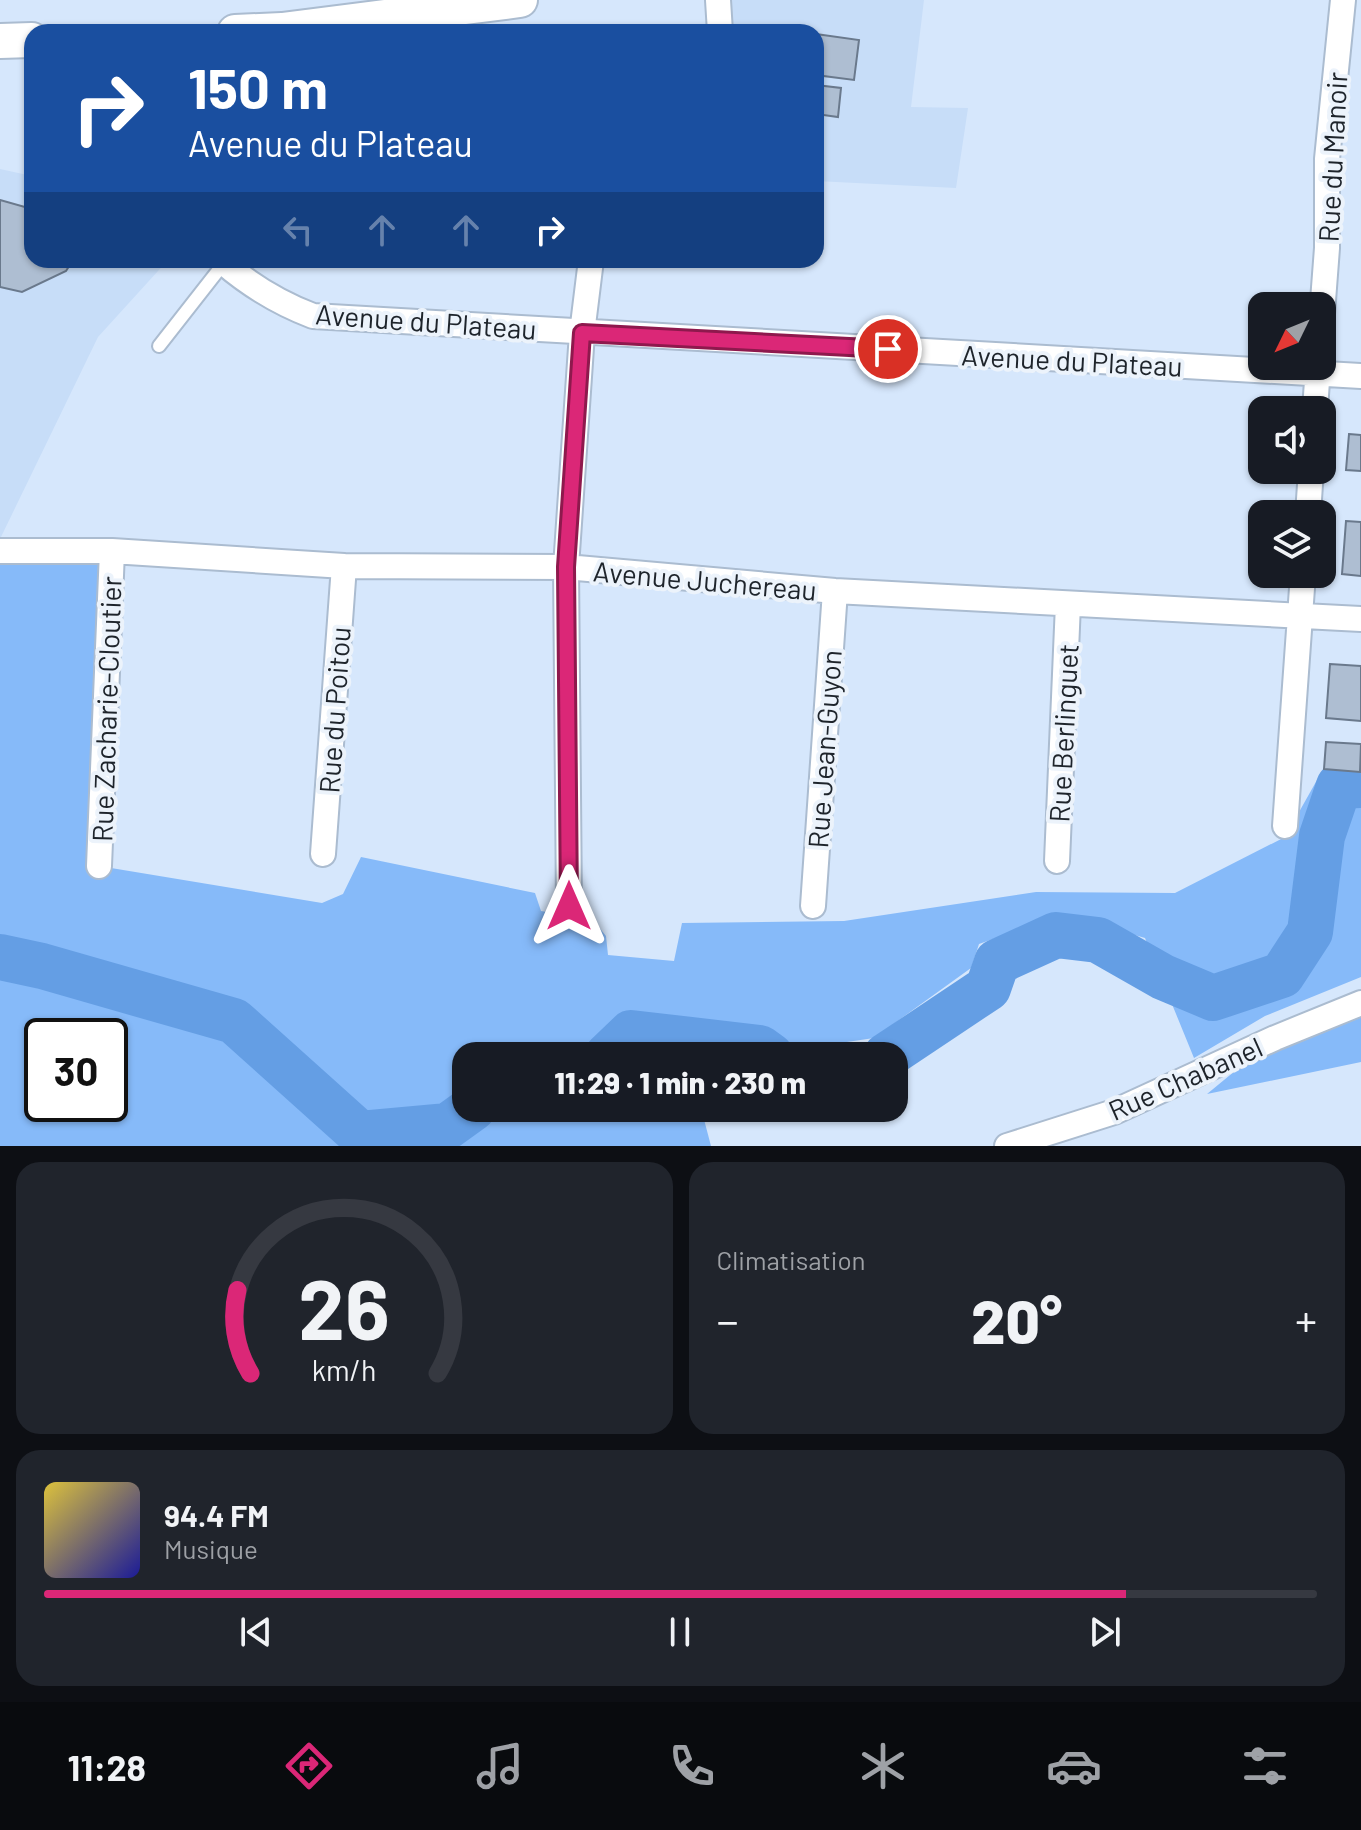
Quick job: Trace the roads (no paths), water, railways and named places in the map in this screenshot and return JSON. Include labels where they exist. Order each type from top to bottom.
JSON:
[{"type":"main road","points":[[404,24],[520,0]]},
{"type":"main road","points":[[0,41],[24,40]]},
{"type":"street","points":[[718,0],[720,24]]},
{"type":"street","name":"Rue du Manoir","points":[[1324,292],[1327,159],[1343,0]]},
{"type":"street","name":"Avenue du Plateau","points":[[233,268],[260,292],[313,316],[582,333],[1248,366]]},
{"type":"street","points":[[569,906],[566,567],[582,333],[590,268]]},
{"type":"street","name":"Avenue du Plateau","points":[[1336,373],[1361,376]]},
{"type":"street","name":"Avenue Juchereau","points":[[0,551],[112,551],[344,566],[566,567],[835,591],[1361,619]]},
{"type":"street","name":"Rue Zacharie-Cloutier","points":[[99,866],[112,551]]},
{"type":"street","name":"Rue du Poitou","points":[[323,854],[344,566]]},
{"type":"street","points":[[1285,826],[1302,588]]},
{"type":"street","name":"Rue Jean-Guyon","points":[[813,906],[835,591]]},
{"type":"street","name":"Rue Berlinguet","points":[[1057,861],[1068,604]]},
{"type":"street","name":"Rue Chabanel","points":[[1007,1146],[1114,1112],[1275,1038],[1361,1003]]},
{"type":"lane","points":[[159,346],[220,268]]},
{"type":"waterway","points":[[907,1042],[988,988],[997,962],[1056,935],[1098,940],[1163,977],[1213,998],[1282,975],[1310,932],[1322,836],[1339,786],[1361,785]]},
{"type":"waterway","points":[[0,957],[234,1021],[360,1134],[448,1126],[454,1122]]},
{"type":"waterway","points":[[622,1042],[631,1033],[708,1042]]}]
